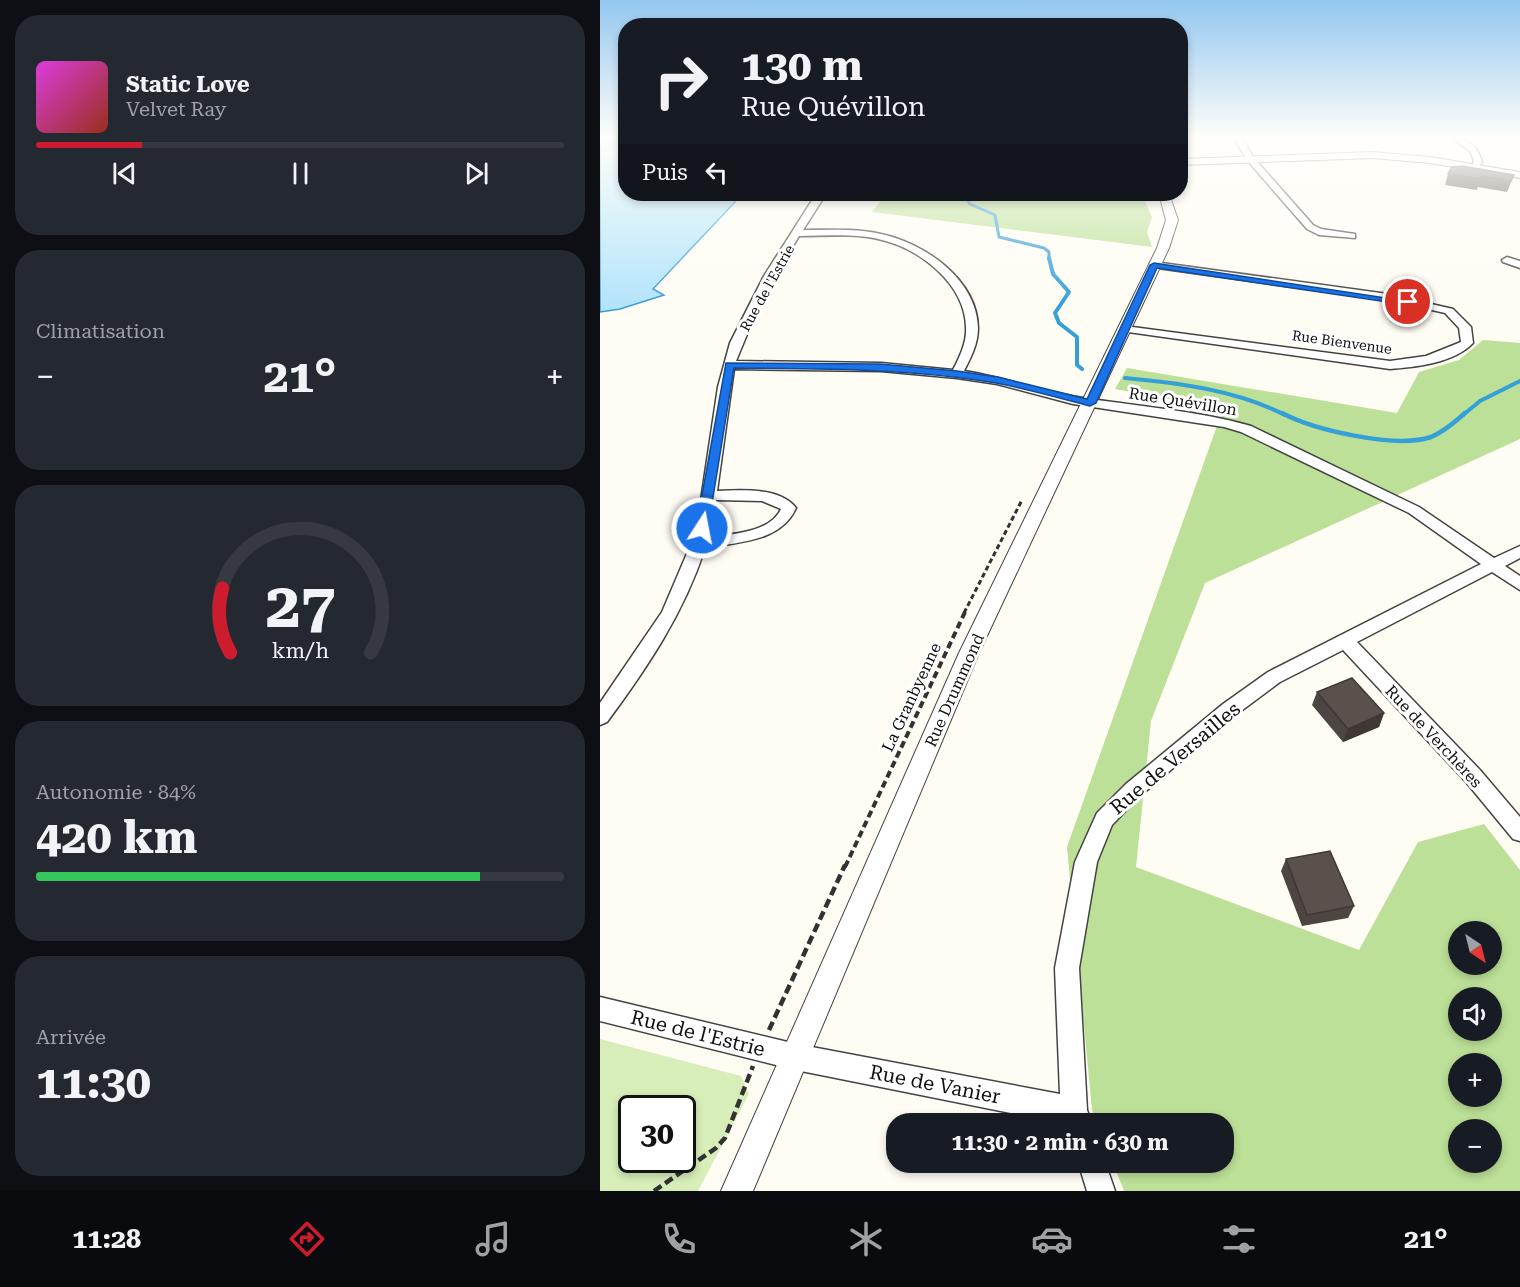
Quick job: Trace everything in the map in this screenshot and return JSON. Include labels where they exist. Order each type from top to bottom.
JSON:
[{"type":"street","points":[[1282,194],[1310,227],[1319,232],[1352,236]]},
{"type":"street","name":"Rue de l'Estrie","points":[[600,717],[662,629],[699,544],[729,365],[747,318],[818,201]]},
{"type":"street","name":"Rue Drummond","points":[[737,1191],[778,1091],[796,1057],[969,653],[1168,237],[1172,220],[1166,201]]},
{"type":"street","points":[[797,233],[864,234],[892,239],[915,248],[931,260],[963,295],[970,312],[970,344],[957,374]]},
{"type":"street","points":[[1507,260],[1520,265]]},
{"type":"street","name":"Rue Bienvenue","points":[[1125,329],[1352,358],[1390,365],[1417,364],[1454,351],[1467,343],[1465,327],[1449,311],[1388,297],[1154,265]]},
{"type":"street","name":"Rue Quévillon","points":[[729,365],[880,367],[957,374],[998,380],[1090,403],[1225,423],[1246,429],[1414,510],[1520,584]]},
{"type":"street","points":[[699,544],[772,528],[785,520],[789,508],[783,503],[768,498],[708,495]]},
{"type":"street","name":"Rue de Versailles","points":[[1076,1113],[1067,968],[1086,862],[1104,819],[1133,790],[1248,696],[1275,677],[1520,551]]},
{"type":"street","name":"Rue de Verchères","points":[[1346,642],[1473,776],[1520,832]]},
{"type":"street","name":"Rue de l'Estrie","points":[[600,1009],[796,1057]]},
{"type":"street","name":"Rue de Vanier","points":[[796,1057],[1057,1113]]},
{"type":"street","points":[[1095,1173],[1101,1191]]},
{"type":"path","name":"La Granbyenne","points":[[654,1191],[716,1148],[725,1138],[760,1048],[942,657],[1026,493]]},
{"type":"green space","points":[[881,201],[1145,201],[1152,217],[1147,232],[1152,247],[872,212]]},
{"type":"green space","points":[[1483,340],[1520,343],[1520,439],[1205,583],[1151,721],[1136,867],[1359,950],[1418,842],[1484,824],[1520,870],[1520,1191],[1124,1191],[1117,1173],[1234,1173],[1234,1113],[1093,1113],[1092,1110],[1067,847],[1223,409],[1115,389],[1127,368],[1397,413],[1419,372],[1459,360]]},
{"type":"green space","points":[[600,1039],[741,1076],[749,1094],[698,1191],[600,1191]]},
{"type":"water","points":[[600,194],[618,194],[618,201],[735,201],[653,289],[664,295],[620,309],[600,312]]},
{"type":"building","points":[[1352,678],[1384,713],[1348,729],[1317,692]]},
{"type":"building","points":[[1330,851],[1354,906],[1307,915],[1286,859]]},
{"type":"waterway","points":[[968,201],[970,204],[995,215],[999,237],[1044,248],[1049,252],[1049,258]]},
{"type":"waterway","points":[[1049,258],[1053,274],[1069,292],[1055,313],[1059,323],[1077,337],[1077,365],[1082,369]]},
{"type":"waterway","points":[[1125,378],[1207,389],[1247,399],[1285,415]]},
{"type":"waterway","points":[[1463,415],[1480,401],[1520,381]]},
{"type":"waterway","points":[[1282,413],[1314,426],[1334,431],[1397,441],[1431,437],[1465,413]]},
{"type":"route","points":[[702,528],[729,365],[880,367],[957,374],[998,380],[1090,403],[1154,265],[1388,297],[1408,302]]}]
